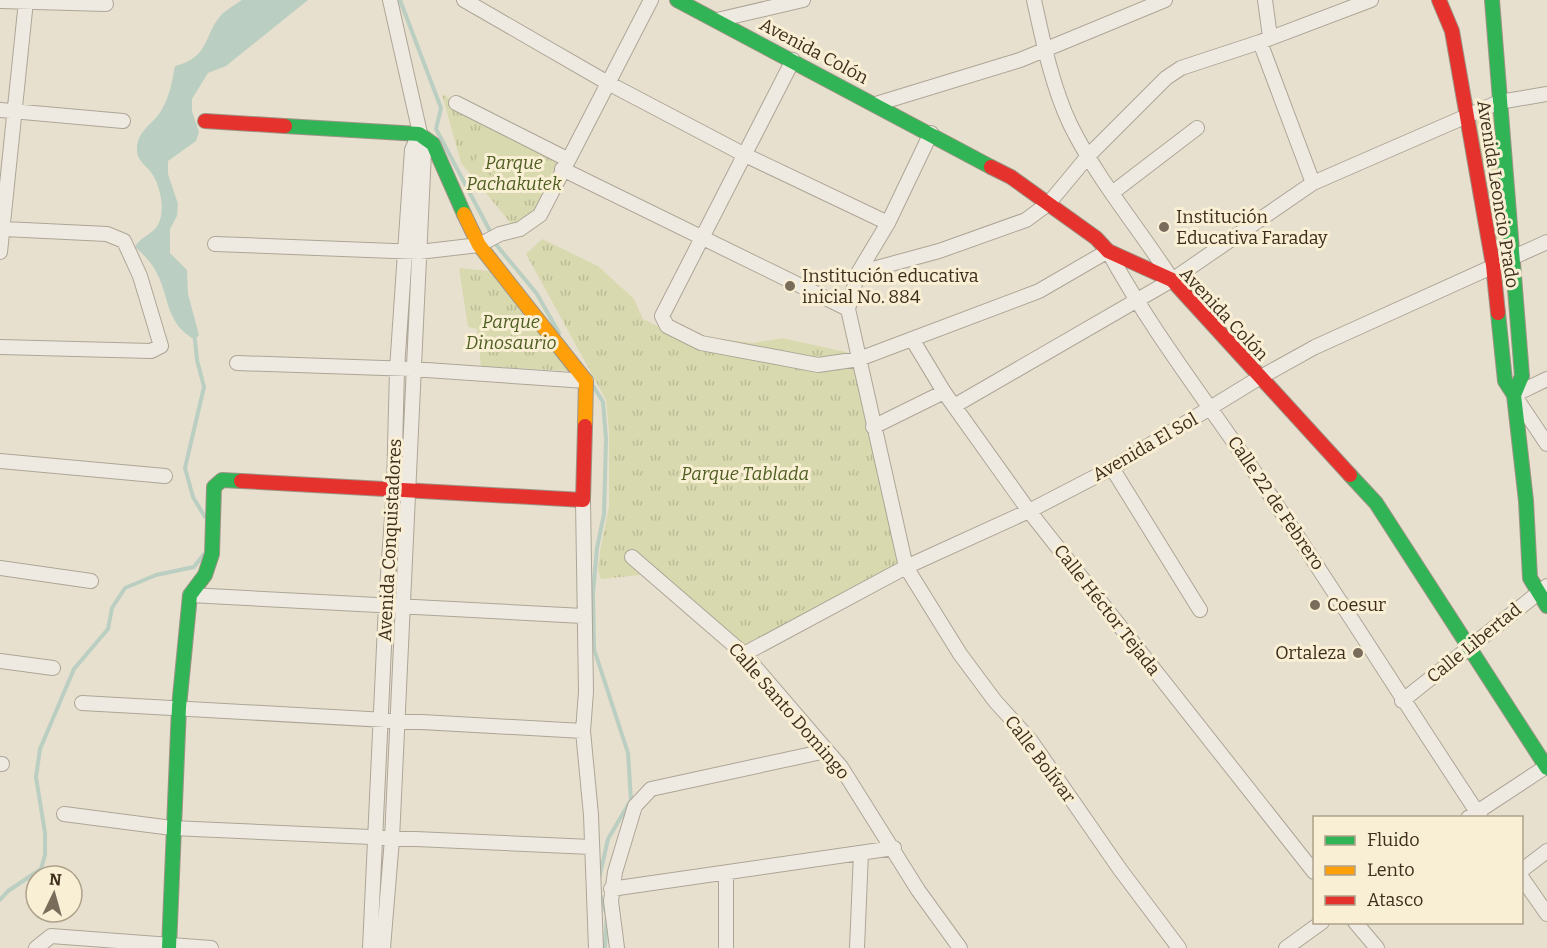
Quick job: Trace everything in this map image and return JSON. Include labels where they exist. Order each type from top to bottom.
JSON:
[{"type":"main road","name":"Avenida Leoncio Prado","points":[[1438,0],[1452,31],[1469,116],[1493,265],[1505,381],[1514,395],[1526,501],[1530,578],[1542,589],[1547,606]]},
{"type":"main road","name":"Avenida Leoncio Prado","points":[[1492,0],[1522,376],[1514,395]]},
{"type":"main road","name":"Avenida Colón","points":[[684,2],[1011,177],[1096,238],[1108,251],[1172,280],[1259,378],[1376,503],[1547,767]]},
{"type":"main road","points":[[169,947],[172,828],[179,707],[190,595],[205,575],[212,554],[214,487],[219,481],[401,488],[583,500],[586,381],[479,245],[444,174],[433,144],[419,134],[205,121]]},
{"type":"street","name":"Avenida Conquistadores","points":[[383,948],[392,839],[402,605],[397,369],[424,151],[390,0]]},
{"type":"street","points":[[464,0],[608,83],[744,155],[888,223]]},
{"type":"street","points":[[215,244],[412,252],[479,245],[500,234],[531,224],[540,215],[651,0]]},
{"type":"street","points":[[717,20],[803,0]]},
{"type":"street","points":[[1034,0],[1045,49],[1069,122],[1112,193],[1172,280]]},
{"type":"street","points":[[876,104],[1020,60],[1165,0]]},
{"type":"street","points":[[1265,0],[1265,40],[1313,183]]},
{"type":"street","points":[[858,273],[939,251],[1026,220],[1049,203],[1088,156],[1166,78],[1181,68],[1265,40],[1371,0]]},
{"type":"street","points":[[0,1],[106,4]]},
{"type":"street","points":[[0,252],[26,1]]},
{"type":"street","points":[[793,60],[662,316],[667,326],[701,343],[818,365],[859,359],[1039,291],[1108,251]]},
{"type":"street","points":[[954,406],[1172,280],[1313,183],[1499,102],[1547,94]]},
{"type":"street","points":[[456,103],[702,237],[848,309],[858,273],[888,223],[931,133]]},
{"type":"street","points":[[0,110],[123,121]]},
{"type":"street","points":[[1112,193],[1197,128]]},
{"type":"street","points":[[0,347],[151,351],[161,346],[140,276],[124,241],[106,234],[4,229]]},
{"type":"street","points":[[1129,261],[1146,240]]},
{"type":"street","name":"Avenida El Sol","points":[[744,654],[906,567],[1029,511],[1112,468],[1259,378],[1315,347],[1547,242]]},
{"type":"street","name":"Calle 22 de Febrero","points":[[1108,251],[1135,301],[1212,408],[1338,595],[1402,701],[1476,815]]},
{"type":"street","name":"Avenida Conquistadores","points":[[370,948],[386,604],[401,488],[412,369],[412,252]]},
{"type":"street","name":"Calle Bolívar","points":[[848,309],[906,567],[960,654],[995,701],[1031,741],[1119,868],[1179,948]]},
{"type":"street","name":"Calle Héctor Tejada","points":[[912,339],[944,392],[1029,511],[1313,871]]},
{"type":"street","points":[[237,363],[412,369],[586,381]]},
{"type":"street","points":[[1547,379],[1514,395],[1547,444]]},
{"type":"street","points":[[873,427],[944,392]]},
{"type":"street","points":[[0,461],[165,476]]},
{"type":"street","points":[[1112,468],[1200,610]]},
{"type":"street","points":[[583,500],[583,616],[586,692],[583,731],[588,773],[596,948]]},
{"type":"street","name":"Calle Santo Domingo","points":[[632,557],[744,654],[841,767],[894,848],[918,890],[960,948]]},
{"type":"street","points":[[0,568],[90,581]]},
{"type":"street","name":"Calle Libertad","points":[[1402,701],[1542,589]]},
{"type":"street","points":[[190,595],[583,616]]},
{"type":"street","points":[[0,661],[53,668]]},
{"type":"street","points":[[82,704],[179,707],[381,722],[583,731]]},
{"type":"street","points":[[617,948],[611,889],[635,806],[651,789],[826,751]]},
{"type":"street","points":[[1476,815],[1547,767]]},
{"type":"street","points":[[64,814],[172,828],[591,847]]},
{"type":"street","points":[[611,889],[894,848]]},
{"type":"street","points":[[1523,869],[1547,851]]},
{"type":"street","points":[[857,948],[861,853]]},
{"type":"street","points":[[726,874],[726,948]]},
{"type":"street","points":[[1523,881],[1547,914]]},
{"type":"street","points":[[1286,948],[1319,924]]},
{"type":"street","points":[[1357,924],[1377,948]]},
{"type":"street","points":[[36,948],[51,936],[169,947],[211,948]]},
{"type":"green space","name":"Parque Pachakutek","points":[[442,94],[559,158],[523,238],[461,163]]},
{"type":"green space","points":[[1494,114],[1508,243],[1493,247],[1476,118]]},
{"type":"green space","points":[[491,129],[549,163],[533,196],[473,164]]},
{"type":"green space","name":"Parque Tablada","points":[[542,239],[598,266],[634,299],[643,319],[694,344],[720,339],[753,343],[782,338],[846,352],[862,359],[900,565],[744,645],[658,573],[601,579],[598,571],[600,551],[609,506],[609,432],[606,400],[526,254]]},
{"type":"green space","name":"Parque Dinosaurio","points":[[459,268],[499,272],[571,371],[481,366],[477,329],[468,327]]},
{"type":"shaded area","points":[[242,0],[308,0],[226,66],[208,73],[192,99],[192,111],[199,132],[196,141],[168,161],[168,174],[178,204],[177,216],[170,229],[170,253],[187,270],[188,294],[199,335],[195,340],[177,325],[154,268],[135,247],[156,228],[162,212],[157,182],[139,158],[137,148],[142,133],[159,114],[165,103],[175,66],[195,57],[201,51],[216,21]]},
{"type":"waterway","points":[[400,0],[441,108],[436,129],[491,233]]},
{"type":"waterway","points":[[494,242],[537,294],[559,333]]},
{"type":"waterway","points":[[195,340],[204,387],[185,468],[193,497],[205,517]]},
{"type":"waterway","points":[[592,384],[603,402],[606,439],[604,514],[597,548],[593,593],[594,649],[628,753],[631,800],[608,839],[599,879]]},
{"type":"waterway","points":[[0,900],[8,891],[41,869],[45,855],[45,833],[36,777],[40,749],[74,669],[108,629],[112,608],[125,588],[156,575],[194,567],[204,554]]},
{"type":"waterway","points":[[600,895],[607,915],[605,948]]},
{"type":"traffic: fast","points":[[677,0],[991,167]]},
{"type":"traffic: fast","points":[[1492,0],[1522,376],[1514,395]]},
{"type":"traffic: fast","points":[[285,126],[419,134],[433,144],[464,214]]},
{"type":"traffic: fast","points":[[1498,313],[1505,381],[1514,395],[1526,501],[1530,578],[1547,606]]},
{"type":"traffic: fast","points":[[1350,475],[1376,503],[1547,768]]},
{"type":"traffic: fast","points":[[169,948],[179,707],[190,595],[205,575],[212,554],[214,487],[222,480],[241,481]]},
{"type":"traffic: slow","points":[[464,214],[479,245],[586,381],[585,426]]},
{"type":"traffic: jam","points":[[1439,0],[1452,31],[1493,265],[1498,313]]},
{"type":"traffic: jam","points":[[205,121],[285,126]]},
{"type":"traffic: jam","points":[[991,167],[1011,177],[1096,238],[1108,251],[1172,280],[1350,475]]},
{"type":"traffic: jam","points":[[241,481],[583,500],[585,426]]},
{"type":"place","name":"Institución Educativa Faraday","points":[[1164,227]]},
{"type":"place","name":"Institución educativa inicial No. 884","points":[[790,286]]},
{"type":"place","name":"Coesur","points":[[1315,605]]},
{"type":"place","name":"Ortaleza","points":[[1358,653]]}]
